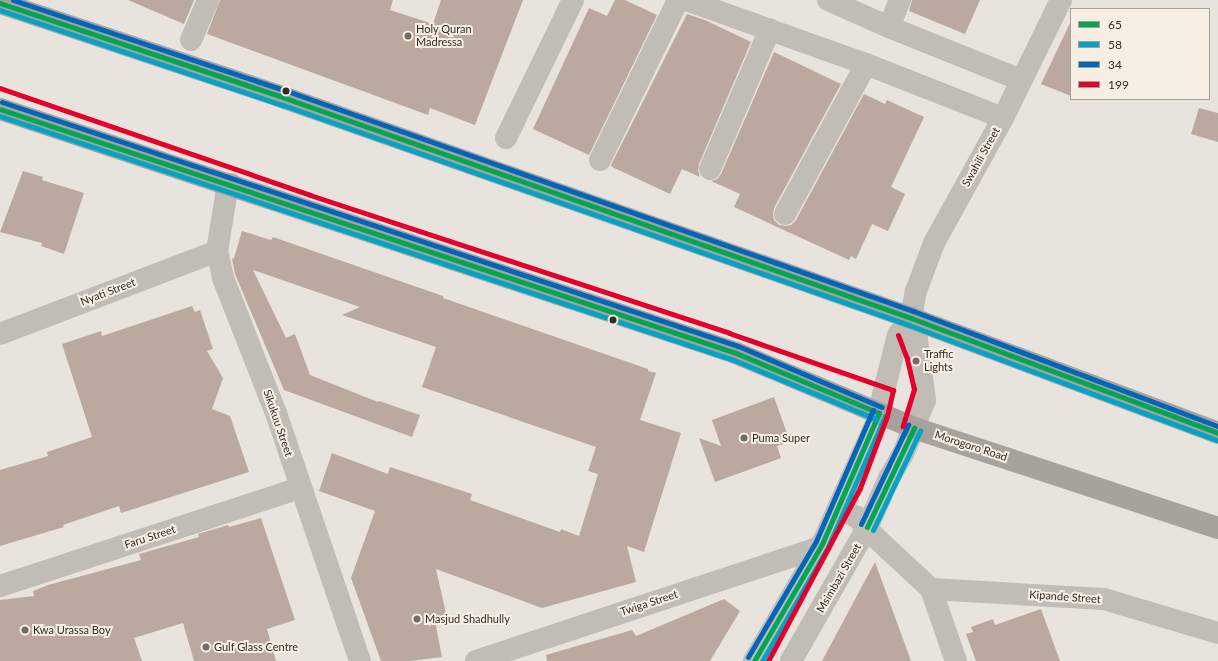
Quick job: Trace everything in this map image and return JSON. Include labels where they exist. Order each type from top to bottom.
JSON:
[{"type":"highway","points":[[0,3],[285,98],[910,318],[1218,433]]},
{"type":"highway","name":"Morogoro Road","points":[[0,109],[231,184],[736,353],[914,428],[1218,528]]},
{"type":"street","points":[[191,40],[208,0]]},
{"type":"street","points":[[506,138],[573,0]]},
{"type":"street","points":[[600,160],[678,0]]},
{"type":"street","points":[[686,0],[866,64],[1004,118]]},
{"type":"street","points":[[828,0],[889,27],[1021,80]]},
{"type":"street","points":[[889,27],[900,0]]},
{"type":"street","name":"Swahili Street","points":[[910,318],[916,291],[934,243],[1004,118],[1021,80],[1061,0]]},
{"type":"street","points":[[710,169],[770,29]]},
{"type":"street","points":[[785,214],[866,64]]},
{"type":"street","name":"Sikukuu Street","points":[[231,184],[226,196],[217,251],[223,278],[276,413],[300,488],[360,661]]},
{"type":"street","name":"Nyati Street","points":[[0,334],[217,251]]},
{"type":"street","points":[[754,661],[822,544],[839,508],[879,413],[898,335],[910,318]]},
{"type":"street","name":"Msimbazi Street","points":[[791,661],[867,528],[889,478],[903,454],[925,400],[917,340],[910,318]]},
{"type":"street","name":"Faru Street","points":[[0,586],[300,488]]},
{"type":"street","points":[[839,508],[857,517],[875,537],[931,589],[956,661]]},
{"type":"street","name":"Twiga Street","points":[[476,661],[810,550],[822,544]]},
{"type":"street","name":"Kipande Street","points":[[931,589],[1104,599],[1218,633]]},
{"type":"building","points":[[128,0],[194,0],[184,24]]},
{"type":"building","name":"Holy Quran Madressa","points":[[220,0],[393,0],[390,10],[433,24],[441,0],[523,0],[475,125],[430,108],[428,115],[207,34]]},
{"type":"building","points":[[615,0],[625,0],[657,15],[589,155],[533,129],[589,8],[607,16]]},
{"type":"building","points":[[912,0],[980,0],[965,34],[909,11]]},
{"type":"building","points":[[687,14],[705,20],[751,42],[699,164],[698,171],[700,177],[682,169],[670,194],[612,167],[611,165]]},
{"type":"building","points":[[1070,23],[1070,96],[1041,84]]},
{"type":"building","points":[[774,52],[841,84],[774,208],[774,220],[779,225],[791,225],[796,220],[864,94],[885,104],[887,100],[924,117],[891,187],[905,194],[888,231],[872,224],[856,259],[851,256],[849,260],[734,207],[740,194],[711,181],[717,179],[721,174]]},
{"type":"building","points":[[1199,108],[1218,113],[1218,142],[1191,134]]},
{"type":"building","points":[[23,171],[43,177],[42,180],[84,193],[64,254],[41,246],[42,243],[0,232]]},
{"type":"building","points":[[242,231],[271,240],[273,237],[443,296],[443,298],[656,373],[640,420],[681,433],[644,552],[627,546],[636,582],[542,608],[436,569],[447,618],[435,621],[442,657],[410,661],[381,661],[351,578],[375,511],[319,491],[332,453],[388,474],[390,467],[472,494],[470,500],[560,532],[561,529],[579,536],[598,474],[588,471],[596,447],[422,387],[436,347],[342,315],[360,307],[253,270],[286,338],[295,334],[310,375],[378,402],[379,401],[420,415],[412,437],[284,390],[235,274],[232,259],[234,258]]},
{"type":"building","points":[[192,306],[195,312],[200,310],[213,349],[207,351],[223,378],[212,409],[230,416],[249,472],[121,513],[119,506],[63,525],[64,527],[0,546],[0,470],[48,456],[47,452],[92,437],[62,344],[101,331],[102,336]]},
{"type":"building","name":"Puma Super","points":[[774,397],[790,442],[777,446],[781,458],[715,482],[699,438],[721,446],[712,420]]},
{"type":"building","points":[[261,518],[295,620],[267,629],[276,661],[194,661],[183,623],[134,638],[142,661],[0,661],[0,600],[34,596],[33,591],[48,585],[141,560],[139,554],[199,537],[198,534],[228,525],[229,527]]},
{"type":"building","points":[[875,562],[911,661],[822,661]]},
{"type":"building","points":[[724,599],[740,611],[710,661],[547,661],[546,655],[632,630],[636,636]]},
{"type":"building","points":[[1041,609],[1060,661],[976,661],[966,634],[973,632],[971,627],[993,619],[995,625]]},
{"type":"transit line","name":"34","points":[[13,0],[287,91],[913,311],[1218,426]]},
{"type":"transit line","name":"65","points":[[0,3],[285,98],[911,318],[1218,433]]},
{"type":"transit line","name":"58","points":[[0,10],[283,105],[909,325],[1216,440]]},
{"type":"transit line","name":"199","points":[[0,88],[310,195],[729,333],[893,390],[887,416],[860,488],[768,661]]},
{"type":"transit line","name":"34","points":[[2,102],[738,346],[882,407]]},
{"type":"transit line","name":"65","points":[[0,109],[736,353],[879,413]]},
{"type":"transit line","name":"58","points":[[0,116],[734,360],[876,419]]},
{"type":"transit line","name":"199","points":[[898,335],[907,359],[914,389],[903,426]]},
{"type":"transit line","name":"34","points":[[748,657],[816,541],[873,410]]},
{"type":"transit line","name":"65","points":[[754,661],[822,544],[879,413]]},
{"type":"transit line","name":"58","points":[[762,661],[828,547],[885,416]]},
{"type":"transit line","name":"34","points":[[861,524],[908,425]]},
{"type":"transit line","name":"65","points":[[867,527],[914,428]]},
{"type":"transit line","name":"58","points":[[873,530],[920,431]]},
{"type":"place","name":"Holy Quran Madressa","points":[[408,36]]},
{"type":"place","name":"Traffic Lights","points":[[916,361]]},
{"type":"place","name":"Puma Super","points":[[744,438]]},
{"type":"place","name":"Masjud Shadhully","points":[[417,619]]},
{"type":"place","name":"Kwa Urassa Boy","points":[[25,630]]},
{"type":"place","name":"Gulf Glass Centre","points":[[206,647]]}]
